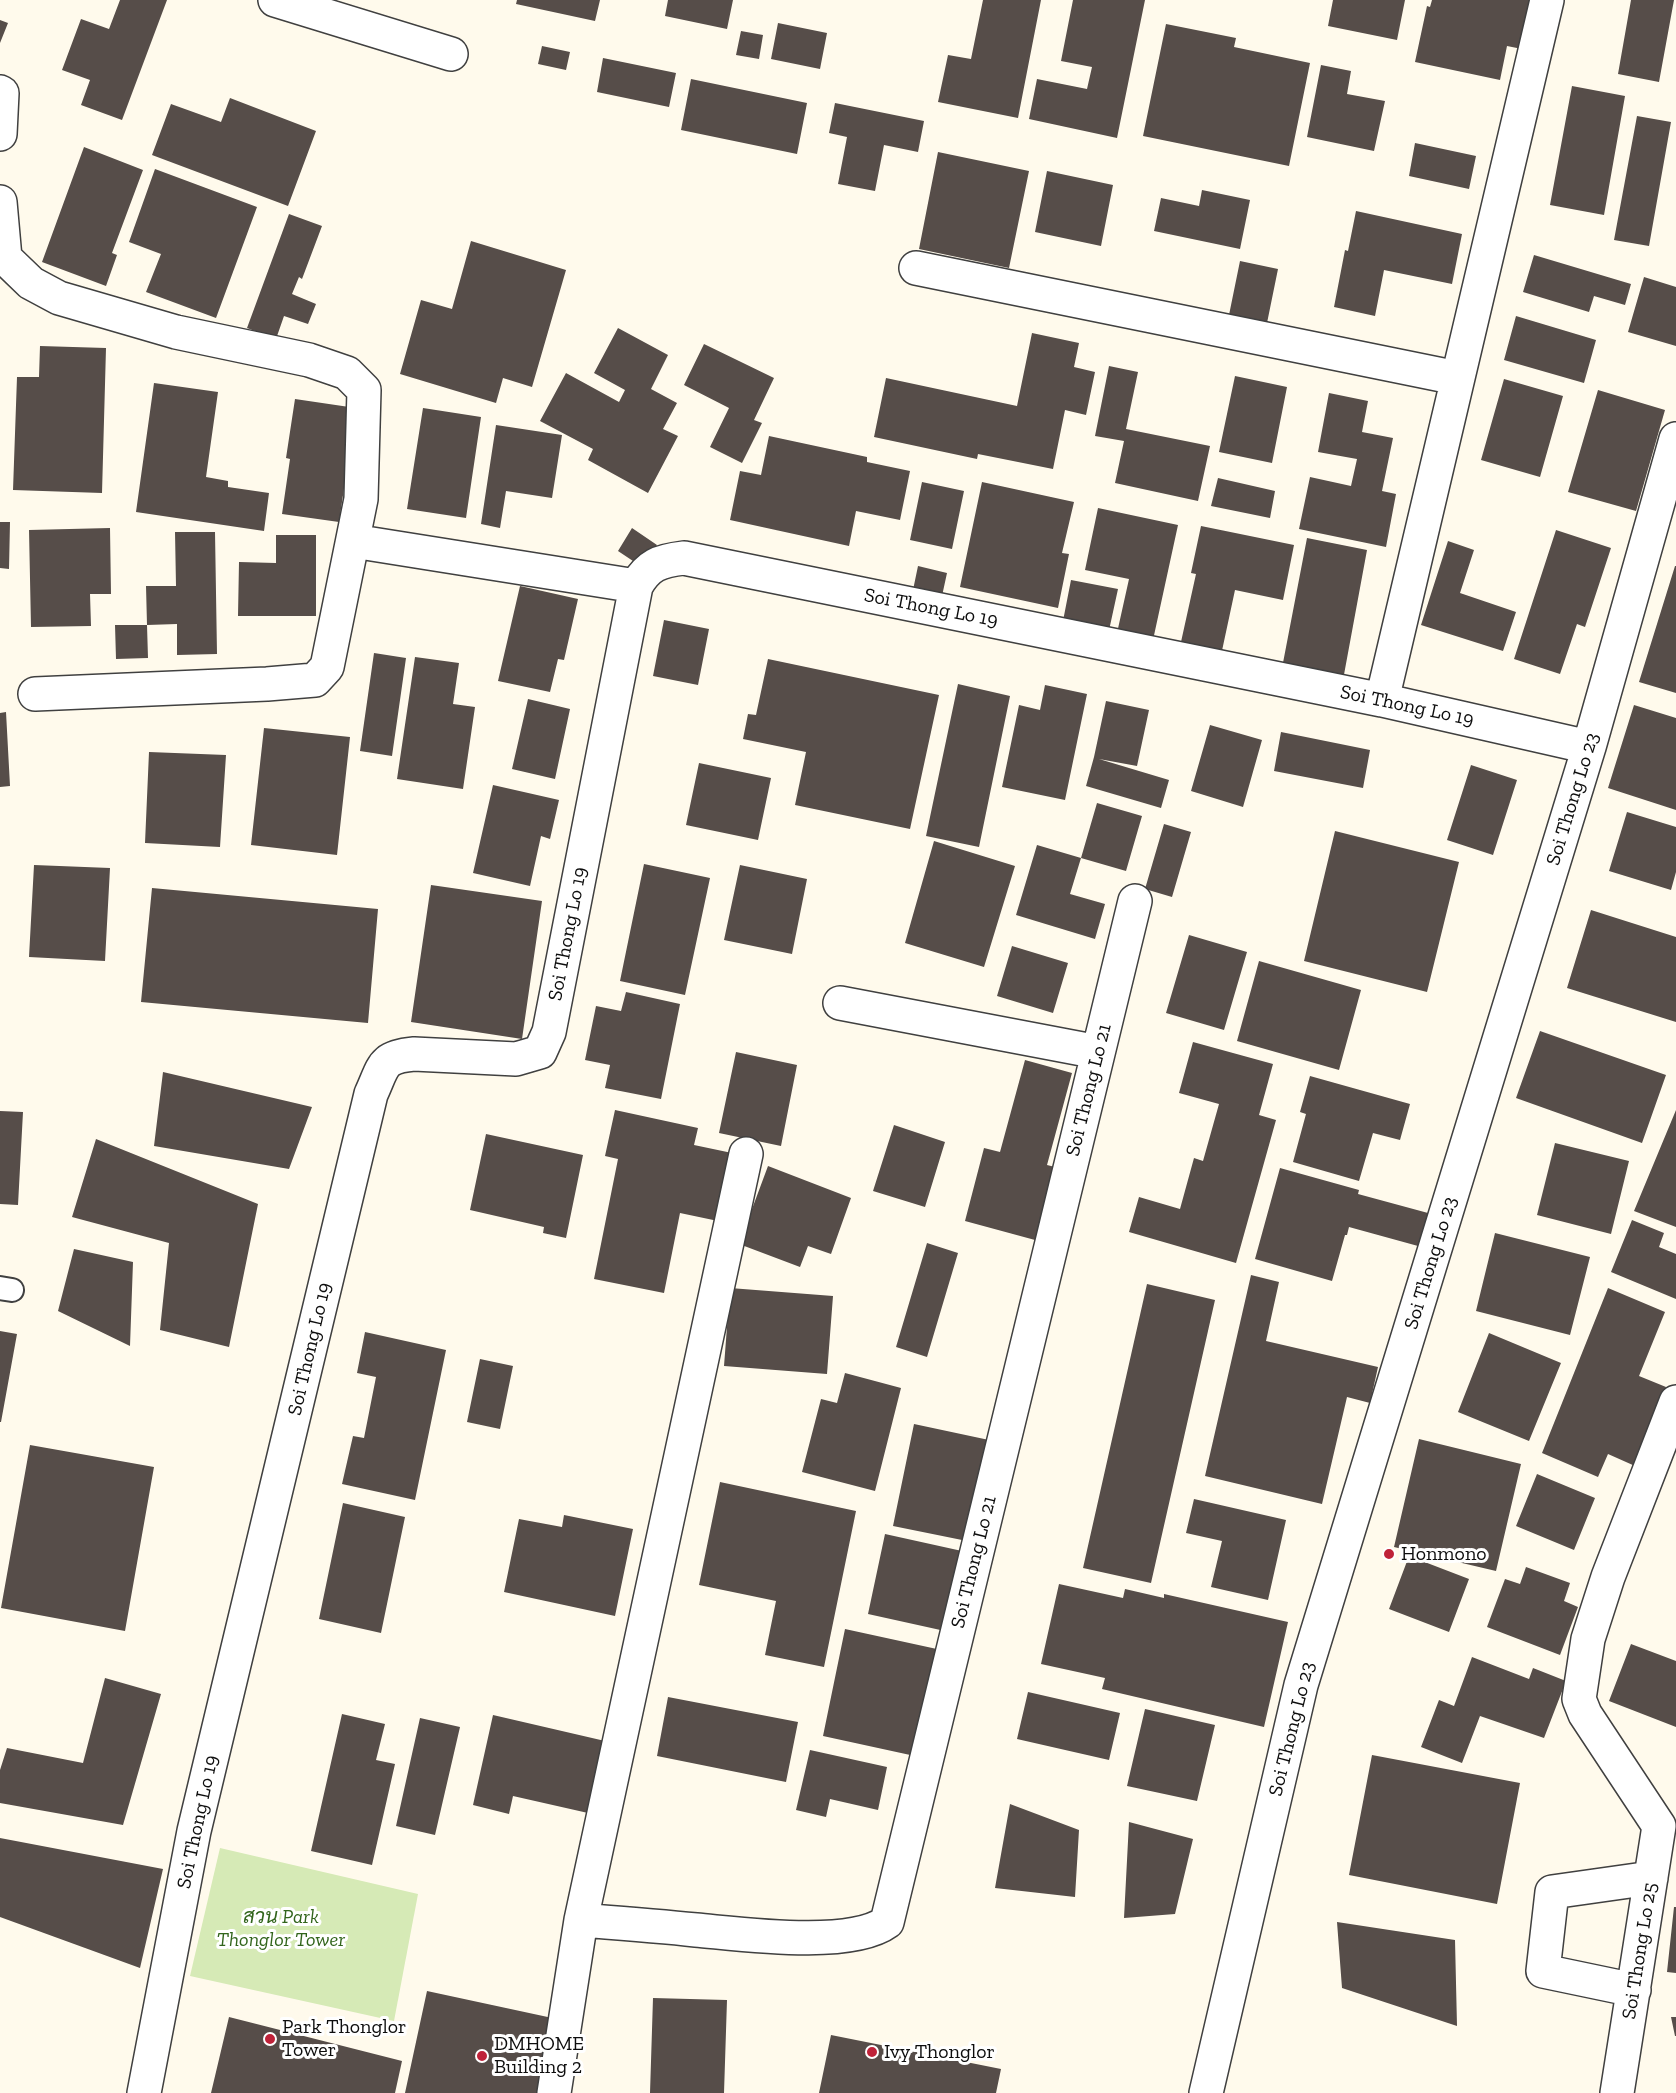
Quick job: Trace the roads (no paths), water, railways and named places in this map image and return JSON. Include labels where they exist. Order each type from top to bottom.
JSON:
[{"type":"street","points":[[274,0],[451,54]]},
{"type":"street","points":[[1382,700],[1547,0]]},
{"type":"street","points":[[0,134],[1,92]]},
{"type":"street","points":[[0,202],[5,258],[31,283],[59,298],[176,332],[309,360],[347,373],[364,390],[361,499],[327,667],[315,680],[35,694]]},
{"type":"street","points":[[916,268],[1457,378]]},
{"type":"street","name":"Soi Thong Lo 23","points":[[1206,2093],[1301,1685],[1589,747],[1676,439]]},
{"type":"street","points":[[353,541],[636,586]]},
{"type":"street","name":"Soi Thong Lo 19","points":[[144,2093],[194,1831],[371,1094],[384,1066],[391,1058],[398,1056],[414,1054],[516,1059],[540,1052],[549,1032],[636,586],[645,571],[656,564],[684,558],[1382,700],[1589,747]]},
{"type":"street","name":"Soi Thong Lo 21","points":[[581,1920],[781,1938],[865,1933],[887,1922],[1136,902]]},
{"type":"street","points":[[840,1003],[1098,1052]]},
{"type":"street","points":[[554,2093],[581,1920],[746,1154]]},
{"type":"street","points":[[1668,1827],[1585,1714],[1579,1699],[1588,1639],[1608,1577],[1676,1402]]},
{"type":"street","name":"Soi Thong Lo 25","points":[[1617,2093],[1651,1878],[1668,1827]]},
{"type":"street","points":[[1634,1990],[1543,1971],[1552,1892],[1651,1878]]},
{"type":"place","name":"Honmono","points":[[1389,1554]]},
{"type":"place","name":"Park Thonglor Tower","points":[[270,2039]]},
{"type":"place","name":"Ivy Thonglor","points":[[872,2052]]},
{"type":"place","name":"DMHOME Building 2","points":[[482,2056]]},
{"type":"park label","name":"สวน Park Thonglor Tower","points":[[281,1928]]}]
